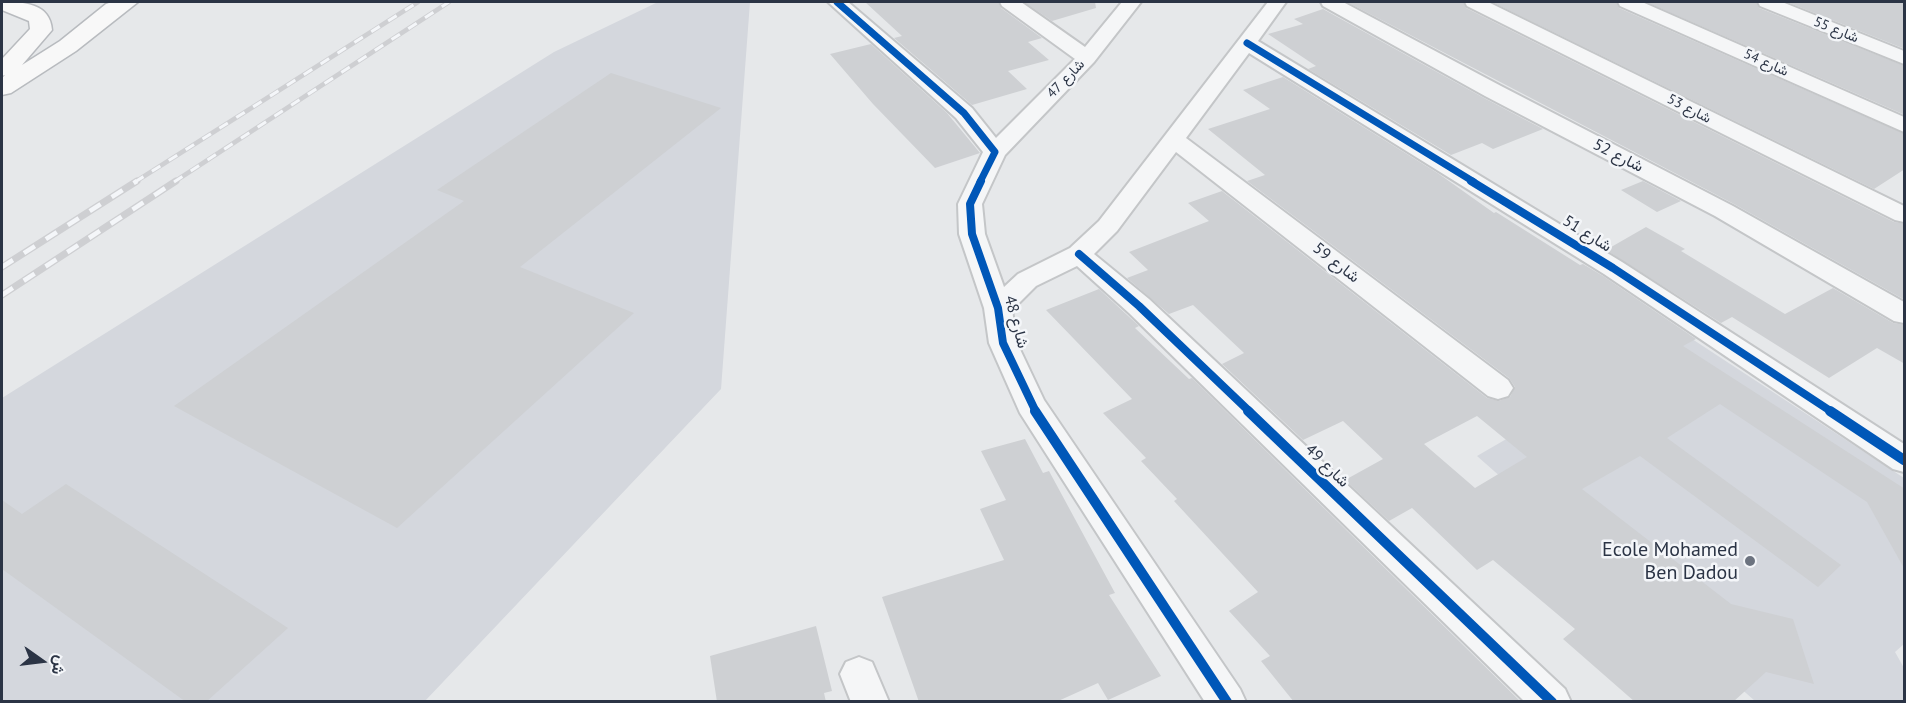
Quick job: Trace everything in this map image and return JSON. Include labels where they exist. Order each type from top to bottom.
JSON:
[{"type":"highway","points":[[2,88],[68,46],[114,9],[127,2]]},
{"type":"highway","points":[[2,4],[20,8],[40,18],[41,30],[8,66],[2,69]]},
{"type":"street","points":[[837,2],[964,113],[995,152]]},
{"type":"street","points":[[1009,2],[1087,58]]},
{"type":"street","name":"شارع 47","points":[[995,152],[1087,58],[1132,2]]},
{"type":"street","points":[[998,308],[1027,280],[1079,254],[1108,226],[1277,2]]},
{"type":"street","name":"شارع 52","points":[[1330,2],[1492,92],[1724,211],[1905,314]]},
{"type":"street","name":"شارع 53","points":[[1474,2],[1905,215]]},
{"type":"street","name":"شارع 54","points":[[1627,2],[1905,125]]},
{"type":"street","name":"شارع 55","points":[[1767,2],[1905,58]]},
{"type":"street","name":"شارع 51","points":[[1247,43],[1612,268],[1905,460]]},
{"type":"street","name":"شارع 59","points":[[1174,139],[1497,388]]},
{"type":"street","name":"شارع 48","points":[[995,152],[970,204],[972,234],[998,308],[1004,343],[1031,405],[1227,702]]},
{"type":"street","name":"شارع 49","points":[[1079,254],[1148,315],[1552,702]]},
{"type":"shaded area","points":[[658,2],[750,2],[721,389],[425,701],[2,702],[2,398],[554,52]]},
{"type":"shaded area","name":"Ecole Mohamed Ben Dadou","points":[[1686,335],[1904,478],[1904,644],[1895,652],[1904,668],[1904,701],[1755,701],[1477,456]]},
{"type":"building","points":[[865,2],[998,2],[1001,8],[1042,38],[1028,42],[1049,60],[1008,71],[1027,89],[972,105],[894,38],[902,36]]},
{"type":"building","points":[[1024,2],[1095,2],[1096,8],[1052,21]]},
{"type":"building","points":[[1347,2],[1463,2],[1466,8],[1894,222],[1905,224],[1905,300],[1734,204]]},
{"type":"building","points":[[1492,2],[1616,2],[1619,8],[1905,134],[1905,169],[1874,189]]},
{"type":"building","points":[[1646,2],[1756,2],[1759,8],[1905,66],[1905,115]]},
{"type":"building","points":[[1787,2],[1905,2],[1905,49]]},
{"type":"building","points":[[1323,9],[1543,129],[1493,149],[1482,143],[1451,155],[1308,69],[1316,66],[1268,34],[1303,24],[1294,19]]},
{"type":"building","points":[[871,44],[947,113],[980,153],[935,168],[873,104],[830,54]]},
{"type":"building","points":[[611,73],[721,108],[520,267],[634,313],[397,528],[174,406],[464,201],[437,190]]},
{"type":"building","points":[[1283,77],[1439,174],[1494,213],[1496,212],[1580,265],[1583,264],[1603,276],[1696,339],[1683,346],[1905,489],[1905,570],[1867,502],[1720,404],[1667,438],[1841,565],[1818,587],[1640,456],[1582,489],[1731,604],[1793,619],[1814,684],[1766,672],[1733,702],[1635,702],[1563,639],[1575,629],[1493,560],[1477,570],[1412,508],[1389,521],[1345,480],[1383,459],[1343,421],[1303,440],[1222,364],[1244,353],[1193,305],[1169,314],[1127,278],[1148,270],[1129,252],[1209,221],[1188,203],[1222,191],[1487,398],[1499,401],[1510,397],[1515,387],[1509,378],[1247,181],[1265,175],[1208,129],[1270,109],[1243,90]],"holes":[[[1477,416],[1527,457],[1475,488],[1424,444]]]},
{"type":"building","points":[[1643,181],[1681,201],[1657,212],[1621,190]]},
{"type":"building","points":[[1646,227],[1685,249],[1681,251],[1785,314],[1833,288],[1893,323],[1905,325],[1905,364],[1877,348],[1829,378],[1732,317],[1721,323],[1606,250]]},
{"type":"building","points":[[1099,289],[1139,326],[1135,328],[1189,379],[1192,378],[1521,702],[1294,702],[1261,661],[1270,656],[1229,611],[1258,592],[1174,501],[1177,499],[1141,461],[1146,458],[1103,413],[1132,399],[1046,310]]},
{"type":"building","points":[[1025,439],[1043,473],[1049,471],[1115,593],[1109,595],[1161,676],[1108,700],[1098,683],[1056,702],[919,702],[882,597],[1004,560],[980,509],[1006,500],[981,451]]},
{"type":"building","points":[[66,484],[288,628],[206,702],[186,702],[2,569],[2,500],[22,514]]},
{"type":"building","points":[[816,626],[832,691],[824,693],[826,702],[717,702],[710,656]]},
{"type":"railway","points":[[135,182],[418,2]]},
{"type":"railway","points":[[174,182],[449,2]]},
{"type":"railway","points":[[2,267],[137,181]]},
{"type":"railway","points":[[2,295],[176,181]]},
{"type":"cycle path","points":[[837,2],[964,113],[995,152],[970,204],[972,234],[998,308],[1003,343],[1031,405],[1227,702]]},
{"type":"cycle path","points":[[1247,43],[1613,268],[1904,460]]},
{"type":"cycle path","points":[[1079,254],[1139,306],[1552,702]]},
{"type":"place","name":"Ecole Mohamed Ben Dadou","points":[[1750,561]]}]
